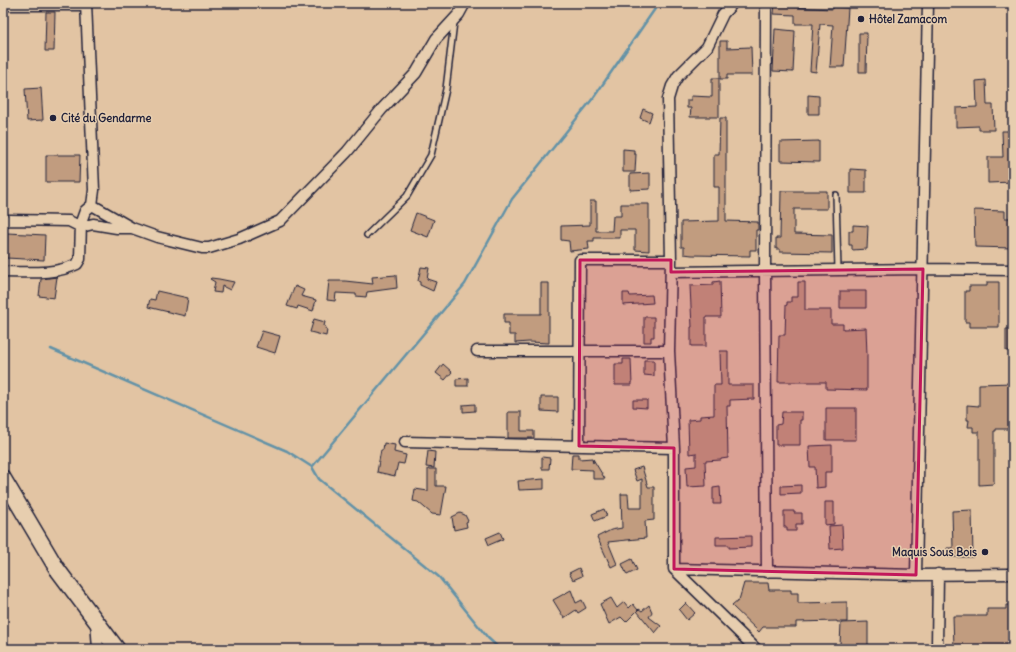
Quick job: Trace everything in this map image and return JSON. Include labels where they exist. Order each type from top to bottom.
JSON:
[{"type":"street","points":[[92,205],[132,228],[157,237],[202,248],[209,248],[239,239],[280,221],[347,152],[382,109],[416,73],[436,39],[454,19],[465,3]]},
{"type":"street","points":[[733,3],[723,14],[707,47],[678,76],[672,86],[668,99],[671,260],[669,351],[674,448],[674,569],[756,649]]},
{"type":"street","points":[[766,3],[765,271],[767,572]]},
{"type":"street","points":[[916,575],[928,3]]},
{"type":"street","points":[[3,272],[44,272],[77,264],[80,259],[81,222],[85,211],[92,205],[94,190],[86,4],[5,4]]},
{"type":"street","points":[[3,222],[9,220],[69,221],[81,227],[92,224],[117,228],[132,228]]},
{"type":"street","points":[[579,446],[580,260],[671,260]]},
{"type":"street","points":[[671,272],[922,269],[1013,270]]},
{"type":"street","points":[[477,351],[669,351]]},
{"type":"street","points":[[406,442],[674,448]]},
{"type":"street","points":[[3,478],[57,569],[117,649]]},
{"type":"street","points":[[674,569],[916,575],[1013,574]]},
{"type":"street","points":[[937,646],[938,574]]},
{"type":"street","points":[[96,621],[98,649]]},
{"type":"lane","points":[[367,235],[407,196],[431,155],[446,89],[454,19]]},
{"type":"lane","points":[[836,195],[838,270]]},
{"type":"highlighted area","points":[[580,260],[671,260],[671,272],[923,269],[916,575],[674,569],[674,448],[579,446]]},
{"type":"building","points":[[775,3],[790,3],[789,7],[833,9],[833,7],[848,8],[844,67],[830,67],[833,25],[820,24],[816,72],[810,71],[813,24],[795,24],[795,15],[774,14]]},
{"type":"building","points":[[46,12],[55,12],[54,51],[45,51]]},
{"type":"building","points":[[775,29],[795,31],[793,72],[773,71]]},
{"type":"building","points":[[859,33],[867,33],[866,72],[859,72]]},
{"type":"building","points":[[720,41],[727,41],[727,48],[751,47],[752,75],[727,75],[727,79],[720,79]]},
{"type":"building","points":[[712,78],[719,78],[719,117],[690,117],[691,108],[687,108],[687,100],[691,100],[691,96],[712,97]]},
{"type":"building","points":[[986,80],[987,105],[993,105],[994,130],[979,130],[979,126],[956,127],[956,108],[977,107],[976,81]]},
{"type":"building","points":[[41,88],[43,120],[27,121],[25,89]]},
{"type":"building","points":[[808,95],[819,96],[819,114],[808,114]]},
{"type":"building","points":[[643,109],[652,113],[649,122],[640,118]]},
{"type":"building","points":[[720,118],[726,118],[726,221],[758,222],[758,230],[756,230],[756,250],[750,250],[750,256],[684,254],[684,247],[681,247],[681,222],[719,221],[719,187],[714,187],[714,154],[719,154]]},
{"type":"building","points":[[1002,131],[1013,131],[1013,182],[988,183],[988,157],[1003,157]]},
{"type":"building","points":[[819,141],[819,162],[780,161],[780,142]]},
{"type":"building","points":[[623,149],[634,150],[634,154],[636,154],[635,172],[623,172]]},
{"type":"building","points":[[46,155],[80,155],[79,182],[46,182]]},
{"type":"building","points":[[850,169],[866,170],[866,193],[850,193]]},
{"type":"building","points":[[650,173],[650,189],[630,190],[630,174]]},
{"type":"building","points":[[781,191],[827,191],[827,209],[794,209],[794,234],[832,235],[832,253],[780,252],[780,249],[776,249],[776,238],[780,238]]},
{"type":"building","points":[[590,201],[596,201],[596,231],[612,231],[613,216],[621,216],[621,204],[649,204],[649,251],[635,250],[635,230],[620,230],[620,238],[594,238],[594,241],[588,241],[589,249],[570,251],[569,241],[561,240],[561,226],[590,225]]},
{"type":"building","points":[[974,210],[1005,211],[1005,218],[1013,218],[1013,248],[975,247]]},
{"type":"building","points":[[416,213],[434,220],[428,237],[410,230]]},
{"type":"building","points":[[853,225],[868,226],[867,249],[852,250],[852,245],[849,245],[849,231],[853,231]]},
{"type":"building","points":[[7,233],[45,235],[44,260],[6,258]]},
{"type":"building","points":[[421,267],[429,268],[427,279],[436,282],[433,291],[420,285],[420,282],[418,281]]},
{"type":"building","points":[[396,275],[397,288],[367,292],[366,297],[356,296],[356,294],[336,293],[335,301],[327,300],[329,281],[373,284],[372,277]]},
{"type":"building","points":[[57,277],[54,298],[39,296],[41,279]]},
{"type":"building","points":[[210,279],[234,282],[230,290],[222,286],[221,293],[213,292],[215,282]]},
{"type":"building","points":[[720,281],[721,317],[706,317],[706,346],[691,346],[692,327],[690,286],[713,285],[713,282]]},
{"type":"building","points":[[798,282],[805,282],[805,310],[831,310],[831,324],[843,324],[843,329],[866,328],[867,390],[826,389],[826,382],[778,382],[779,335],[785,335],[786,305],[787,302],[791,302],[791,297],[798,297]]},
{"type":"building","points":[[987,282],[999,282],[999,327],[969,327],[969,322],[965,322],[965,291],[969,291],[969,286],[987,286]]},
{"type":"building","points":[[541,283],[549,283],[549,343],[515,343],[515,335],[509,335],[509,323],[504,323],[504,314],[541,314]]},
{"type":"building","points":[[295,286],[304,290],[301,296],[316,300],[313,311],[298,306],[297,309],[287,306]]},
{"type":"building","points":[[157,291],[188,298],[185,316],[148,307],[150,299],[155,300]]},
{"type":"building","points":[[840,291],[866,291],[866,308],[840,308]]},
{"type":"building","points":[[623,293],[629,293],[630,296],[652,295],[653,303],[623,305]]},
{"type":"building","points":[[644,317],[654,317],[654,337],[651,337],[651,342],[644,342]]},
{"type":"building","points":[[314,319],[325,322],[324,326],[327,330],[326,336],[310,332]]},
{"type":"building","points":[[1006,329],[1013,329],[1013,351],[1006,351]]},
{"type":"building","points":[[262,331],[280,336],[275,353],[256,347]]},
{"type":"building","points":[[720,351],[728,351],[728,385],[754,385],[754,399],[730,400],[730,406],[727,406],[728,458],[705,461],[706,486],[687,487],[686,467],[696,466],[696,453],[689,454],[688,420],[700,419],[700,416],[714,415],[714,385],[721,385]]},
{"type":"building","points":[[623,359],[631,359],[632,385],[615,385],[615,364],[623,364]]},
{"type":"building","points":[[644,360],[654,360],[654,376],[644,375]]},
{"type":"building","points":[[443,364],[452,372],[445,380],[436,373]]},
{"type":"building","points":[[468,378],[468,386],[456,386],[456,379]]},
{"type":"building","points":[[1013,383],[1013,429],[996,429],[996,431],[994,431],[994,484],[979,485],[979,432],[973,432],[973,427],[968,427],[969,420],[967,420],[967,405],[979,406],[979,384]]},
{"type":"building","points":[[541,397],[558,397],[558,412],[541,411]]},
{"type":"building","points":[[633,400],[647,400],[647,408],[633,407]]},
{"type":"building","points":[[475,404],[475,411],[463,412],[463,405]]},
{"type":"building","points":[[826,408],[856,408],[856,440],[826,440]]},
{"type":"building","points":[[508,412],[521,412],[521,431],[534,431],[534,438],[508,438]]},
{"type":"building","points":[[782,412],[802,412],[802,420],[800,420],[800,445],[776,445],[776,425],[781,424]]},
{"type":"building","points":[[384,443],[395,445],[394,452],[406,455],[404,464],[398,463],[395,476],[377,472],[381,450],[383,450]]},
{"type":"building","points":[[832,445],[832,472],[825,472],[825,487],[816,488],[815,467],[810,467],[809,446]]},
{"type":"building","points":[[428,451],[435,452],[434,468],[426,467]]},
{"type":"building","points":[[572,454],[579,454],[579,459],[592,458],[593,463],[593,459],[605,479],[593,479],[593,470],[571,469]]},
{"type":"building","points":[[542,457],[550,458],[549,469],[542,469]]},
{"type":"building","points":[[642,467],[648,487],[654,487],[654,520],[645,521],[646,538],[608,542],[617,564],[611,567],[597,537],[611,530],[622,528],[621,494],[628,494],[629,508],[642,508],[642,479],[637,481],[633,470]]},
{"type":"building","points":[[428,469],[436,469],[436,486],[446,486],[441,515],[432,514],[418,502],[413,501],[415,489],[428,491]]},
{"type":"building","points":[[544,479],[544,489],[519,490],[518,481]]},
{"type":"building","points":[[801,485],[801,493],[781,494],[781,486]]},
{"type":"building","points":[[720,487],[721,504],[713,504],[713,488]]},
{"type":"building","points":[[825,502],[834,502],[834,524],[825,525]]},
{"type":"building","points":[[604,509],[607,516],[595,521],[592,514]]},
{"type":"building","points":[[972,510],[973,557],[947,557],[947,548],[953,548],[952,511]]},
{"type":"building","points":[[784,511],[802,513],[802,524],[796,524],[796,531],[787,531],[787,527],[784,527]]},
{"type":"building","points":[[460,513],[465,515],[468,521],[466,522],[467,527],[454,530],[452,517]]},
{"type":"building","points":[[842,525],[843,548],[830,549],[829,526]]},
{"type":"building","points":[[500,532],[503,539],[489,545],[486,538]]},
{"type":"building","points":[[751,536],[751,547],[729,548],[729,545],[716,545],[716,537]]},
{"type":"building","points":[[632,559],[637,570],[627,575],[622,564]]},
{"type":"building","points":[[579,568],[582,576],[573,580],[569,573]]},
{"type":"building","points":[[744,583],[768,583],[769,590],[791,590],[791,593],[798,593],[798,603],[847,602],[847,622],[796,622],[796,627],[763,627],[759,632],[732,606],[739,600]]},
{"type":"building","points":[[571,590],[576,603],[582,600],[586,608],[578,613],[576,610],[564,618],[553,600]]},
{"type":"building","points":[[611,598],[617,608],[624,602],[629,608],[633,604],[638,610],[626,622],[621,617],[609,624],[600,604]]},
{"type":"building","points":[[686,603],[695,613],[687,620],[679,610]]},
{"type":"building","points":[[649,605],[652,612],[649,617],[661,626],[655,633],[637,611],[639,609],[642,611]]},
{"type":"building","points":[[1006,605],[1013,605],[1013,646],[1000,646],[1000,649],[954,648],[953,616],[987,616],[987,609],[1006,609]]},
{"type":"building","points":[[868,622],[868,649],[860,649],[860,645],[840,645],[841,623]]},
{"type":"waterway","points":[[312,467],[465,284],[512,199],[594,97],[659,3]]},
{"type":"waterway","points":[[51,349],[287,451],[312,467],[319,479],[439,577],[488,638],[500,649]]},
{"type":"place","name":"Hôtel Zamacom","points":[[861,19]]},
{"type":"place","name":"Cité du Gendarme","points":[[53,118]]},
{"type":"place","name":"Maquis Sous Bois","points":[[985,552]]}]
